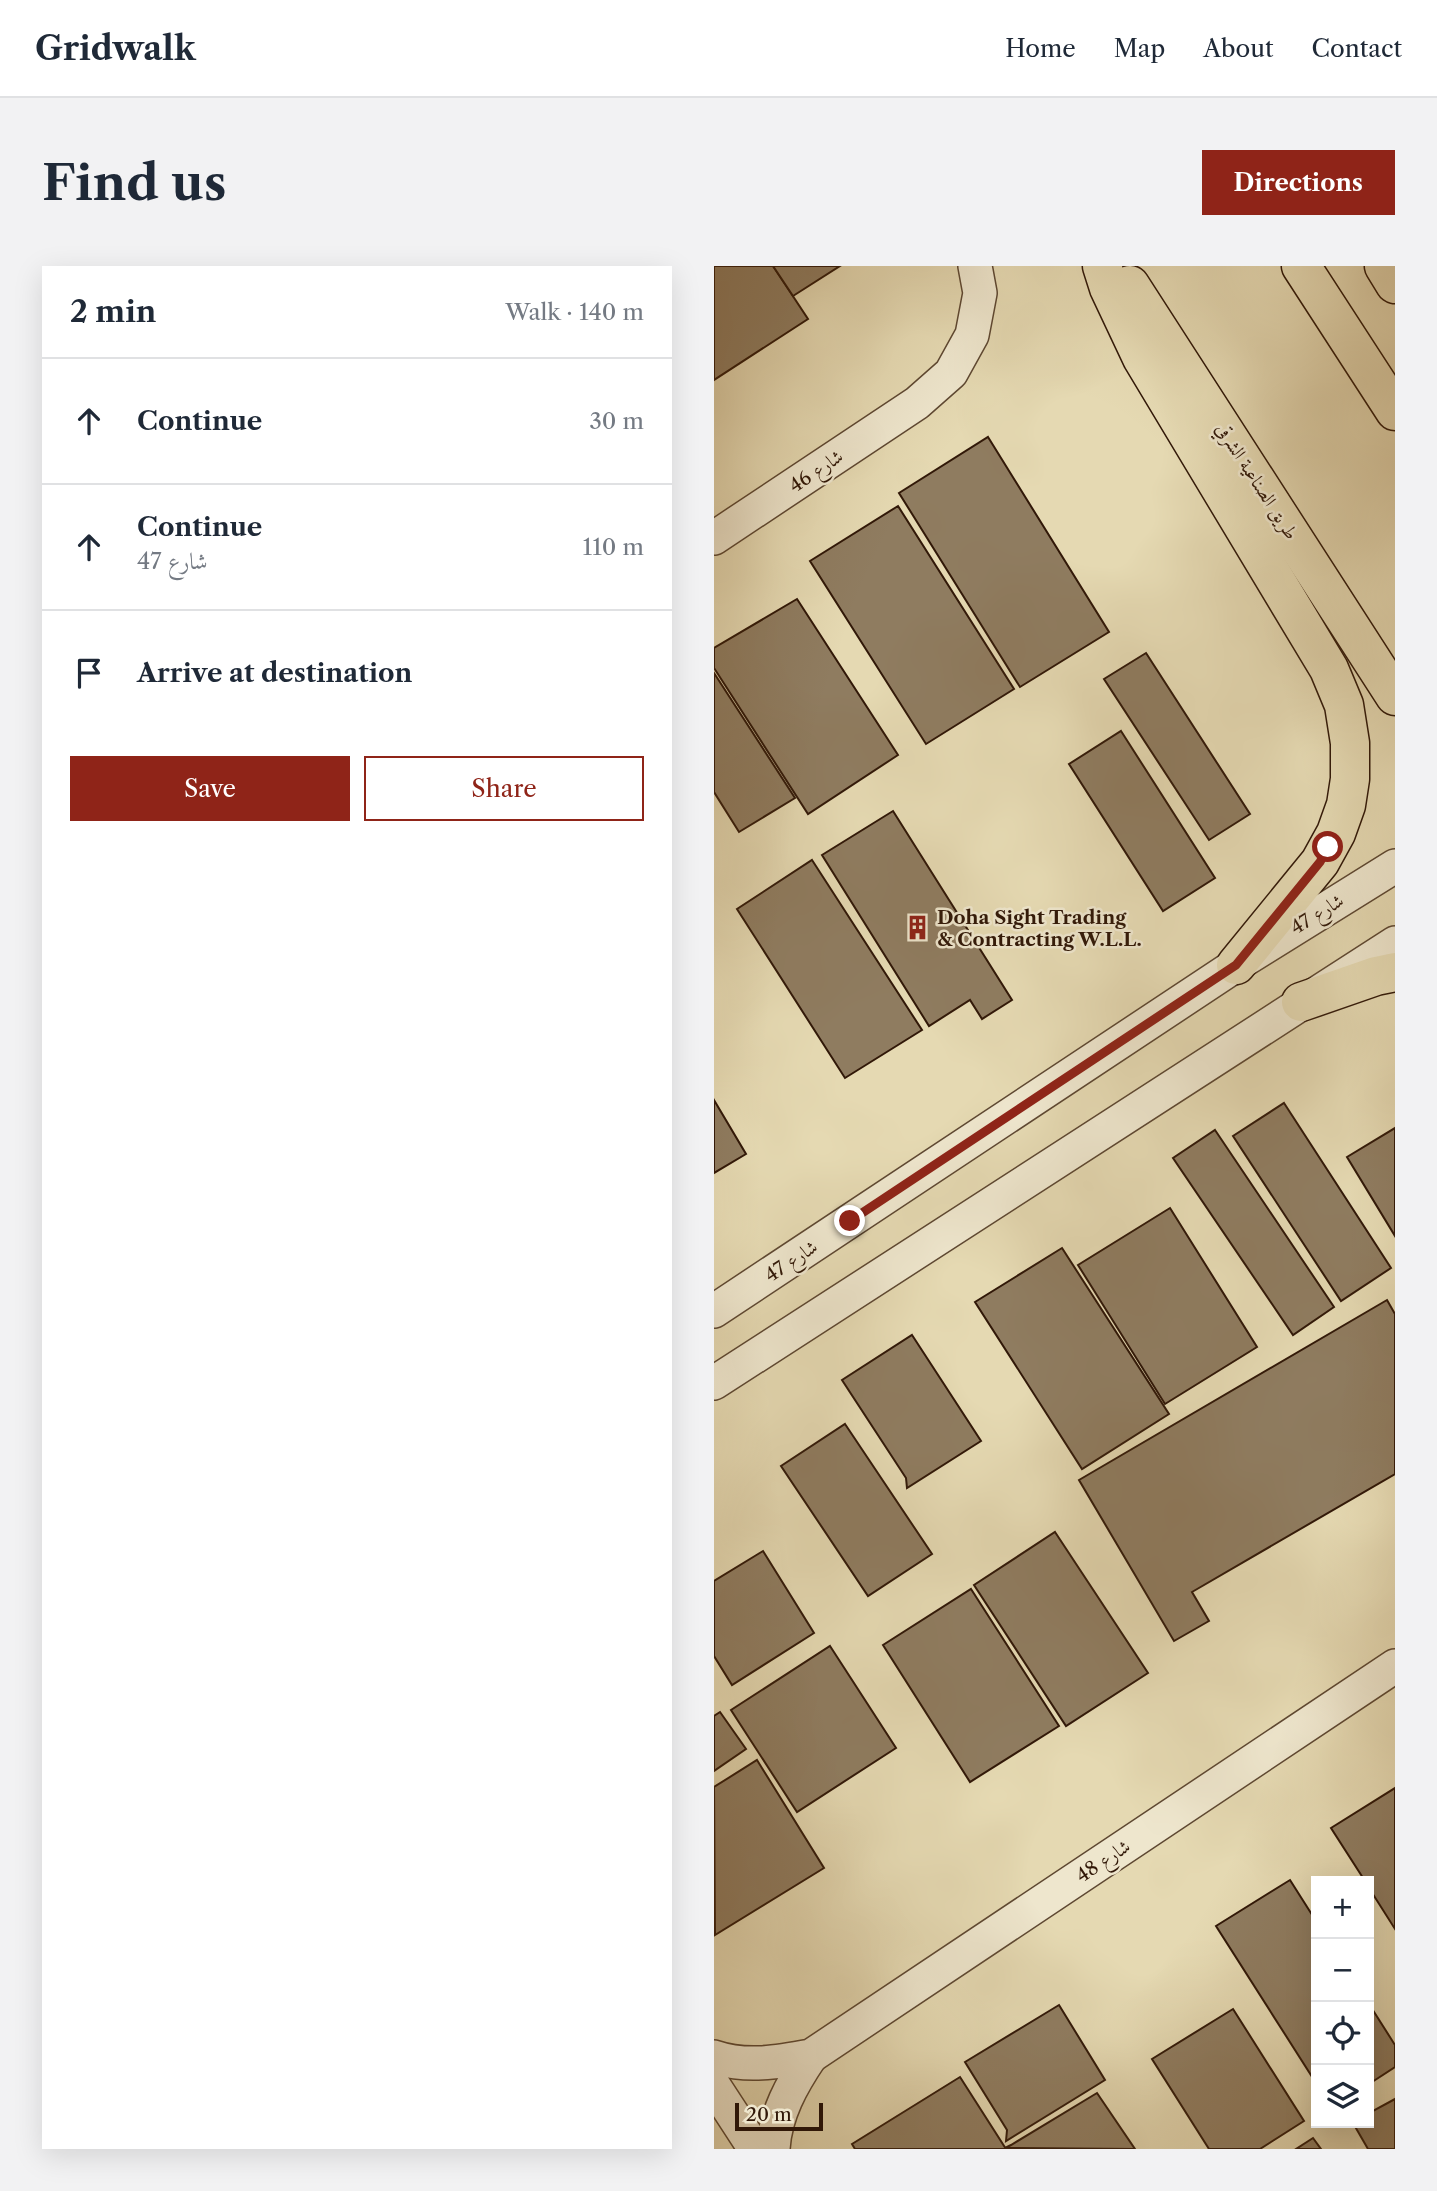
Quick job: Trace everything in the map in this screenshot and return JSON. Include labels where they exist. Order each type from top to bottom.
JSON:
[{"type":"main road","points":[[1102,266],[1142,358],[1329,669],[1344,705],[1350,743],[1350,779],[1346,805],[1336,832],[1320,862],[1236,965]]},
{"type":"main road","name":"طريق الصناعية الشرقي","points":[[1118,266],[1395,696]]},
{"type":"main road","points":[[1301,266],[1395,411]]},
{"type":"main road","points":[[1384,266],[1395,284]]},
{"type":"main road","points":[[1301,1002],[1395,972]]},
{"type":"street","name":"شارع 46","points":[[714,538],[917,403],[951,373],[972,335],[980,293],[975,266]]},
{"type":"street","name":"شارع 47","points":[[714,1311],[1236,965],[1395,866]]},
{"type":"street","points":[[714,1383],[1395,943]]},
{"type":"street","name":"شارع 48","points":[[714,2057],[750,2063],[781,2062],[811,2056],[1395,1666]]},
{"type":"street","name":"شارع 48","points":[[773,2149],[780,2112],[793,2083],[811,2056]]},
{"type":"street","points":[[714,2086],[755,2149]]},
{"type":"building","points":[[714,266],[773,266],[808,319],[714,380]]},
{"type":"building","points":[[773,266],[840,266],[793,296]]},
{"type":"building","points":[[988,437],[1109,632],[1020,687],[899,493]]},
{"type":"building","points":[[898,506],[1014,689],[926,744],[810,561]]},
{"type":"building","points":[[797,599],[898,755],[808,814],[714,668],[714,648]]},
{"type":"building","points":[[1146,653],[1250,814],[1209,840],[1104,679]]},
{"type":"building","points":[[714,673],[795,798],[739,832],[714,792]]},
{"type":"building","points":[[1121,731],[1215,878],[1163,911],[1069,764]]},
{"type":"building","name":"Doha Sight Trading & Contracting W.L.L.","points":[[893,811],[1012,1000],[982,1019],[970,1000],[929,1026],[822,855]]},
{"type":"building","points":[[812,860],[922,1030],[845,1078],[737,909]]},
{"type":"building","points":[[714,1100],[746,1154],[714,1173]]},
{"type":"building","points":[[1284,1103],[1391,1268],[1341,1301],[1233,1136]]},
{"type":"building","points":[[1395,1128],[1395,1236],[1347,1157]]},
{"type":"building","points":[[1215,1130],[1334,1307],[1293,1335],[1173,1158]]},
{"type":"building","points":[[1170,1208],[1257,1347],[1165,1404],[1078,1265]]},
{"type":"building","points":[[1062,1248],[1169,1414],[1082,1469],[975,1302]]},
{"type":"building","points":[[1387,1300],[1395,1314],[1395,1474],[1192,1592],[1209,1621],[1174,1641],[1079,1480]]},
{"type":"building","points":[[912,1335],[981,1441],[907,1488],[906,1478],[842,1380]]},
{"type":"building","points":[[845,1424],[932,1554],[868,1596],[781,1466]]},
{"type":"building","points":[[1055,1532],[1148,1673],[1066,1726],[974,1585]]},
{"type":"building","points":[[763,1551],[814,1633],[732,1685],[714,1656],[714,1581]]},
{"type":"building","points":[[971,1589],[1059,1726],[970,1782],[883,1645]]},
{"type":"building","points":[[830,1646],[896,1748],[797,1812],[731,1710]]},
{"type":"building","points":[[720,1712],[746,1749],[714,1771],[714,1716]]},
{"type":"building","points":[[757,1760],[824,1868],[715,1935],[714,1787]]},
{"type":"building","points":[[1395,1788],[1395,1929],[1374,1896],[1374,1876],[1362,1876],[1331,1828]]},
{"type":"building","points":[[1290,1880],[1311,1913],[1311,2075],[1216,1926]]},
{"type":"building","points":[[1059,2005],[1105,2080],[1006,2141],[1007,2130],[965,2062]]},
{"type":"building","points":[[1233,2009],[1304,2121],[1260,2149],[1209,2149],[1152,2059]]},
{"type":"building","points":[[1374,2012],[1395,2045],[1395,2067],[1374,2081]]},
{"type":"building","points":[[960,2077],[1006,2149],[855,2149],[852,2144]]},
{"type":"building","points":[[1097,2093],[1135,2149],[1005,2148],[1011,2145]]},
{"type":"building","points":[[1395,2099],[1395,2149],[1368,2149],[1356,2128],[1374,2128],[1374,2110]]},
{"type":"building","points":[[1313,2138],[1321,2149],[1296,2149]]},
{"type":"place","name":"Doha Sight Trading & Contracting W.L.L.","points":[[917,928]]},
{"type":"route","points":[[850,1221],[1236,965],[1320,862],[1328,847]]}]
